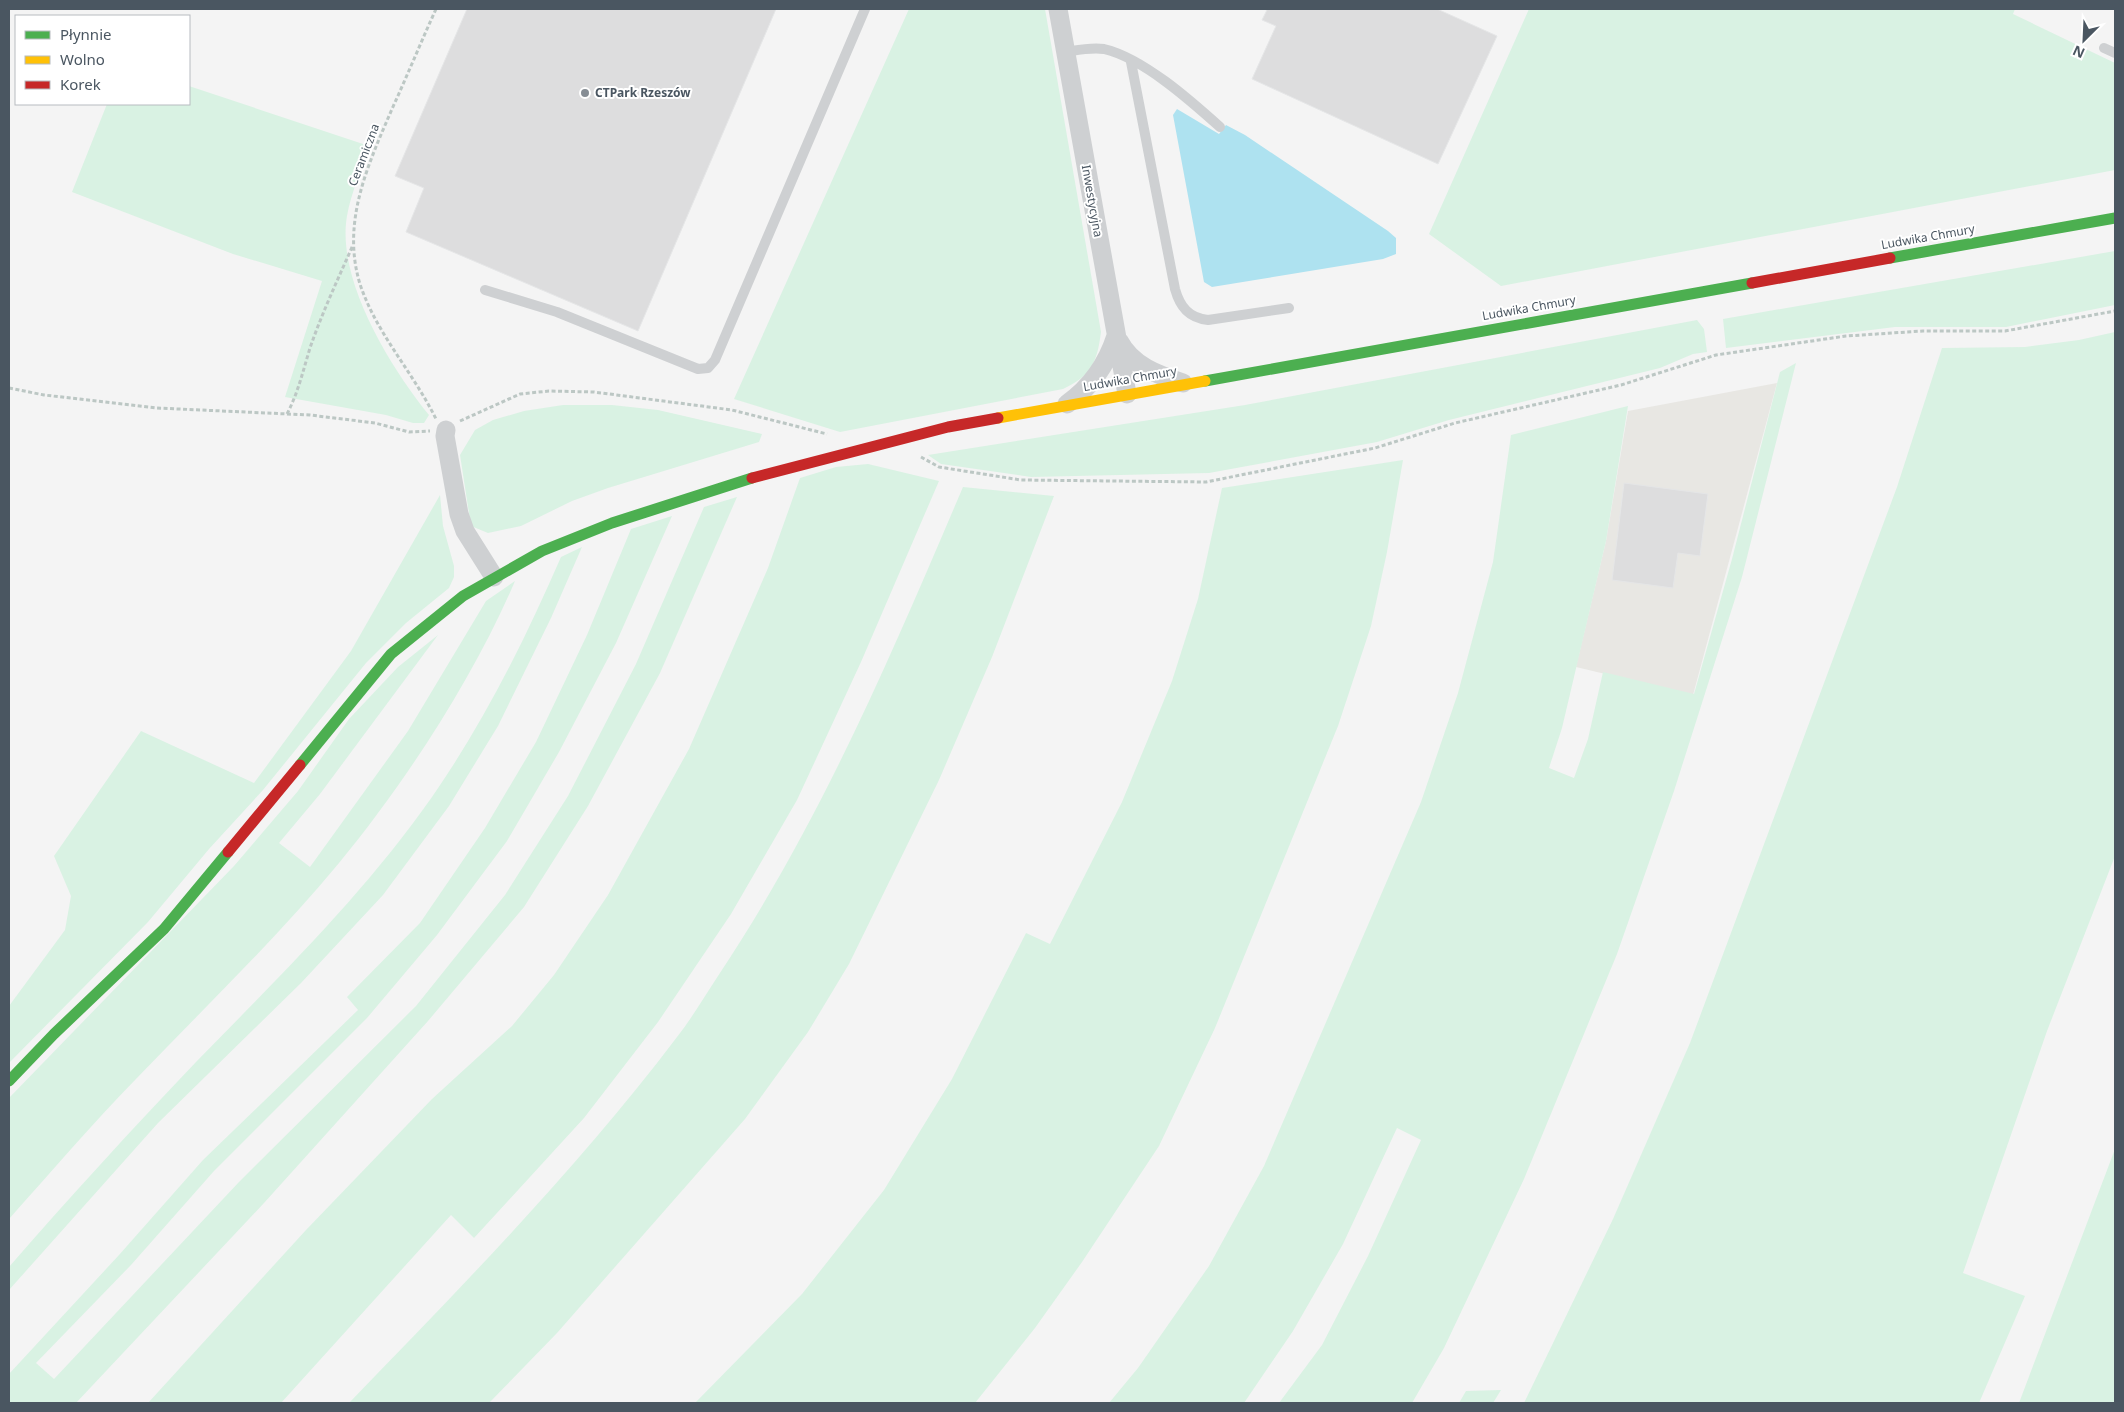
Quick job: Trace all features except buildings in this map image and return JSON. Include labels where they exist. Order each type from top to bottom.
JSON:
[{"type":"street","name":"Inwestycyjna","points":[[1058,9],[1126,394]]},
{"type":"street","name":"Ludwika Chmury","points":[[9,1081],[54,1034],[164,929],[391,654],[443,611],[494,577],[542,551],[612,523],[775,471],[948,427],[1066,404],[2115,218]]},
{"type":"street","points":[[1116,335],[1126,352],[1136,362],[1160,376],[1184,384]]},
{"type":"street","points":[[1066,404],[1080,395],[1100,370],[1111,352],[1116,335]]},
{"type":"street","points":[[446,430],[445,436],[459,514],[471,543],[494,577]]},
{"type":"lane","points":[[485,290],[557,312],[698,369],[708,368],[715,360],[864,9]]},
{"type":"lane","points":[[1065,52],[1092,48],[1104,50],[1131,62],[1175,88],[1220,127]]},
{"type":"lane","points":[[2104,48],[2115,53]]},
{"type":"lane","points":[[1131,62],[1175,289],[1183,308],[1196,318],[1208,320],[1289,308]]},
{"type":"path","name":"Ceramiczna","points":[[436,9],[366,169],[356,203],[354,244],[360,283],[373,314],[399,358],[424,394],[437,422],[446,430]]},
{"type":"path","points":[[286,414],[296,396],[310,348],[327,302],[354,244]]},
{"type":"path","points":[[892,441],[939,467],[1021,480],[1206,482],[1375,448],[1455,424],[1621,385],[1716,355],[1846,336],[1923,331],[2005,331],[2115,311]]},
{"type":"path","points":[[9,388],[44,395],[157,408],[344,417],[410,432],[446,430],[477,412],[520,394],[576,392],[634,396],[732,410],[830,435]]},
{"type":"shaded area","points":[[1777,383],[1693,695],[1576,667],[1606,541],[1628,411]]},
{"type":"green space","points":[[909,9],[1045,9],[1101,332],[1095,360],[1091,367],[1080,379],[1063,389],[840,432],[734,399]]},
{"type":"green space","points":[[1529,9],[2015,9],[2013,14],[2115,63],[2115,170],[1501,286],[1429,234]]},
{"type":"green space","points":[[190,86],[369,146],[347,216],[346,241],[350,267],[369,321],[383,348],[398,373],[429,415],[424,423],[413,423],[386,415],[285,397],[322,281],[233,254],[72,192],[107,105],[190,105]]},
{"type":"green space","points":[[2115,251],[2115,305],[2006,327],[1895,327],[1726,348],[1723,319]]},
{"type":"green space","points":[[1697,320],[1704,329],[1707,352],[1693,354],[1660,368],[1449,420],[1377,442],[1209,473],[1031,477],[941,464],[928,455],[1245,405]]},
{"type":"green space","points":[[2115,332],[2115,856],[2047,1031],[1963,1273],[2025,1296],[1979,1403],[1524,1403],[1613,1219],[1690,1043],[1897,487],[1942,348],[2025,347],[2079,340]]},
{"type":"green space","points":[[1796,363],[1742,577],[1674,791],[1617,954],[1524,1179],[1444,1348],[1412,1403],[1279,1403],[1322,1345],[1368,1256],[1421,1140],[1397,1128],[1343,1244],[1293,1331],[1244,1403],[1109,1403],[1138,1368],[1209,1266],[1264,1166],[1421,802],[1458,693],[1493,562],[1511,435],[1628,406],[1606,541],[1562,728],[1549,768],[1574,778],[1588,739],[1603,672],[1694,694],[1732,559],[1780,372]]},
{"type":"green space","points":[[563,405],[612,405],[658,410],[762,434],[759,442],[608,488],[572,501],[521,526],[488,533],[471,526],[460,455],[475,430],[493,420],[524,411]]},
{"type":"green space","points":[[1403,460],[1387,552],[1371,626],[1338,726],[1215,1028],[1159,1146],[1082,1262],[1035,1328],[975,1403],[695,1403],[802,1294],[884,1190],[952,1079],[1026,933],[1050,944],[1122,802],[1172,681],[1198,599],[1222,488]]},
{"type":"green space","points":[[868,464],[939,481],[861,662],[797,800],[731,914],[658,1022],[584,1118],[474,1238],[451,1215],[281,1403],[148,1403],[306,1230],[432,1099],[512,1026],[554,975],[608,895],[689,749],[768,568],[800,478],[836,467]]},
{"type":"green space","points":[[963,487],[1054,496],[992,657],[939,780],[849,964],[808,1032],[745,1119],[557,1333],[489,1403],[349,1403],[477,1270],[560,1179],[639,1085],[693,1015],[755,917],[822,798],[881,676]]},
{"type":"green space","points":[[440,495],[443,526],[454,566],[454,577],[449,588],[406,623],[366,663],[263,790],[209,849],[148,922],[9,1063],[9,1006],[65,930],[71,896],[54,856],[141,731],[254,783],[351,651]]},
{"type":"green space","points":[[737,497],[660,673],[588,806],[524,907],[428,1021],[264,1203],[76,1403],[9,1403],[9,1374],[119,1255],[203,1160],[358,1010],[347,997],[420,923],[485,828],[536,742],[587,635],[631,529],[672,516],[616,643],[559,752],[507,841],[437,935],[367,1018],[214,1171],[131,1265],[36,1363],[54,1379],[239,1182],[416,1006],[505,895],[568,796],[636,664],[704,507]]},
{"type":"green space","points":[[582,547],[551,618],[498,726],[449,806],[383,895],[301,983],[158,1123],[9,1290],[9,1267],[148,1112],[320,934],[406,833],[451,769],[486,710],[518,650],[561,557]]},
{"type":"green space","points":[[515,581],[459,691],[413,764],[364,832],[290,919],[120,1096],[9,1219],[9,1098],[234,866],[298,791],[349,719],[398,667],[438,635],[320,794],[279,843],[310,867],[408,731],[486,601]]},
{"type":"green space","points":[[2115,1149],[2115,1403],[2019,1403]]},
{"type":"green space","points":[[1501,1390],[1493,1403],[1459,1403],[1466,1391]]},
{"type":"water","points":[[1177,109],[1219,134],[1226,125],[1245,135],[1388,231],[1396,238],[1396,254],[1383,259],[1212,287],[1204,282],[1173,115]]},
{"type":"traffic: fast","points":[[1890,258],[2115,218]]},
{"type":"traffic: fast","points":[[1205,381],[1752,283]]},
{"type":"traffic: fast","points":[[300,765],[391,654],[463,596],[542,551],[612,523],[752,478]]},
{"type":"traffic: fast","points":[[9,1081],[54,1034],[164,929],[228,852]]},
{"type":"traffic: slow","points":[[998,418],[1205,381]]},
{"type":"traffic: jam","points":[[1752,283],[1890,258]]},
{"type":"traffic: jam","points":[[752,478],[948,427],[998,418]]},
{"type":"traffic: jam","points":[[228,852],[300,765]]},
{"type":"place","name":"CTPark Rzeszów","points":[[585,93]]}]
